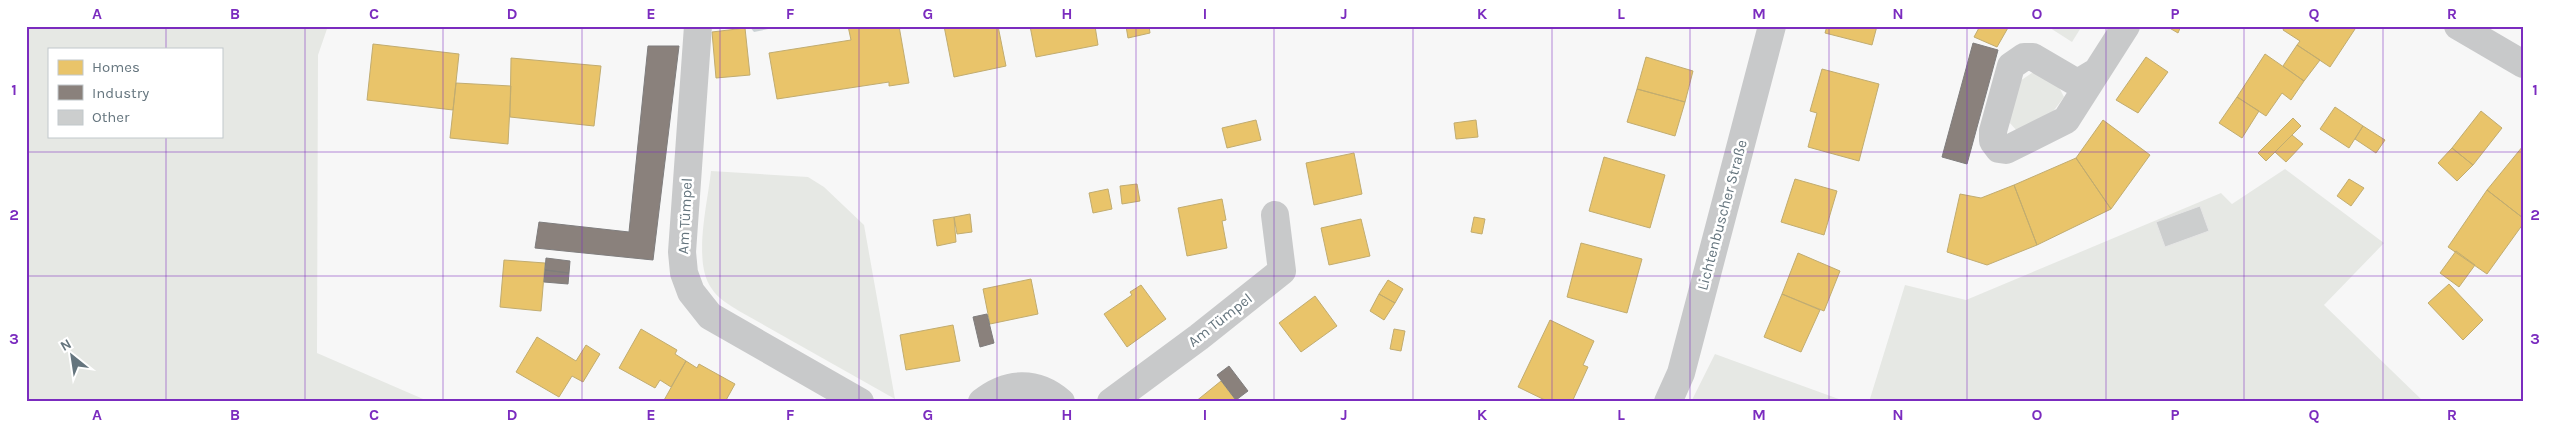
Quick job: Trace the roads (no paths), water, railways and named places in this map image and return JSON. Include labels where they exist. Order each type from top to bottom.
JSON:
[{"type":"street","name":"Am Tümpel","points":[[698,26],[682,252],[684,273],[691,292],[710,316],[860,402]]},
{"type":"street","name":"Lichtenbuscher Straße","points":[[1668,402],[1681,373],[1772,26]]},
{"type":"street","points":[[2096,72],[2126,26]]},
{"type":"street","points":[[2458,26],[2523,64]]},
{"type":"street","name":"Am Tümpel","points":[[1111,402],[1199,337],[1282,271],[1275,215]]},
{"type":"street","points":[[982,402],[997,390],[1016,386],[1035,386],[1052,394],[1061,402]]}]
